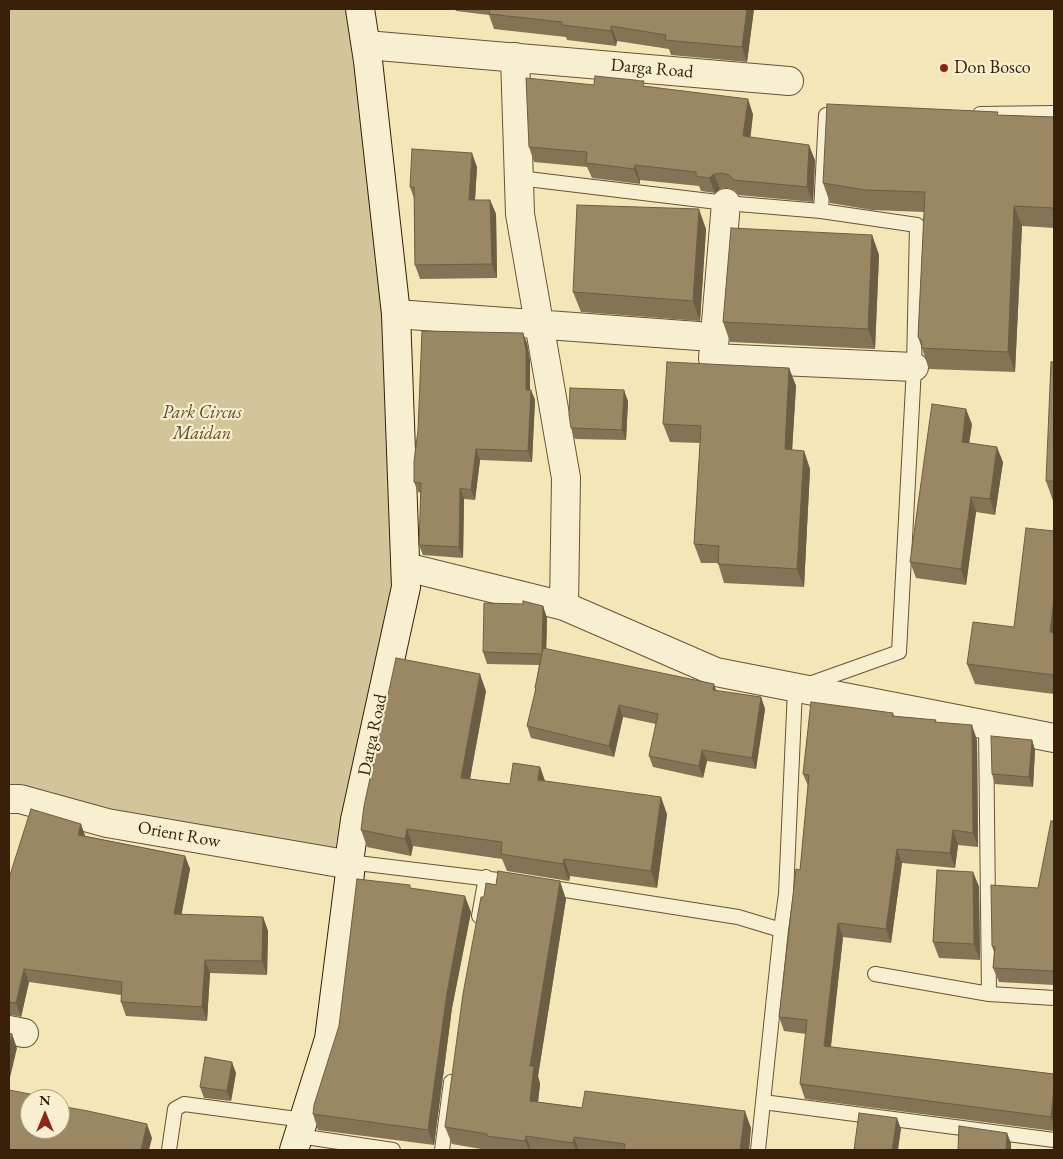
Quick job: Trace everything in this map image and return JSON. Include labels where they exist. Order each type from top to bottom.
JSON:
[{"type":"street","name":"Darga Road","points":[[299,1135],[329,1040],[354,820],[406,587],[396,314],[366,45],[360,9]]},
{"type":"street","name":"Darga Road","points":[[366,45],[789,81]]},
{"type":"street","points":[[516,57],[520,214],[566,478],[564,606]]},
{"type":"street","points":[[726,203],[713,358],[914,367]]},
{"type":"street","points":[[396,314],[698,336]]},
{"type":"street","points":[[406,567],[564,606],[716,672],[795,689],[1054,738]]},
{"type":"street","name":"Orient Row","points":[[9,799],[20,799],[107,823],[350,863]]},
{"type":"lane","points":[[965,114],[1054,113]]},
{"type":"lane","points":[[821,211],[826,115],[856,115]]},
{"type":"lane","points":[[519,178],[726,203],[821,211],[917,225],[914,367],[899,652],[795,689],[786,894],[758,1150]]},
{"type":"lane","points":[[986,726],[989,994]]},
{"type":"lane","points":[[350,863],[486,877],[738,917],[781,930]]},
{"type":"lane","points":[[475,934],[486,877]]},
{"type":"lane","points":[[875,974],[989,994],[1054,998]]},
{"type":"lane","points":[[442,1150],[454,1066]]},
{"type":"lane","points":[[763,1102],[1054,1140]]},
{"type":"lane","points":[[169,1150],[174,1109],[184,1104],[299,1135],[392,1150]]},
{"type":"green space","name":"Park Circus Maidan","points":[[9,9],[350,9],[397,329],[393,585],[343,806],[335,850],[118,814],[24,785],[9,784]]},
{"type":"building","points":[[490,9],[747,9],[742,47],[665,40],[666,35],[611,26],[611,31],[562,25],[562,22],[489,14]]},
{"type":"building","points":[[595,76],[644,81],[643,86],[748,99],[743,136],[809,145],[807,187],[734,180],[729,175],[722,173],[714,174],[709,178],[696,176],[696,172],[635,165],[634,169],[586,163],[587,152],[529,147],[526,78],[594,85]]},
{"type":"building","points":[[827,104],[998,112],[997,115],[1054,117],[1054,208],[1014,206],[1008,352],[922,348],[921,340],[918,337],[925,192],[865,190],[823,183]]},
{"type":"building","points":[[412,149],[472,153],[469,200],[490,200],[492,264],[415,265],[414,187],[410,187]]},
{"type":"building","points":[[577,205],[699,209],[693,301],[573,292]]},
{"type":"building","points":[[731,228],[872,235],[868,329],[723,322]]},
{"type":"building","points":[[422,331],[523,333],[526,350],[526,390],[531,390],[528,451],[476,449],[471,490],[460,488],[459,547],[419,545],[421,483],[414,482],[414,461],[418,430]]},
{"type":"building","points":[[667,362],[789,368],[785,449],[804,451],[797,569],[718,564],[719,546],[694,544],[701,426],[663,424]]},
{"type":"building","points":[[1051,362],[1054,362],[1054,481],[1046,481]]},
{"type":"building","points":[[570,388],[624,390],[622,430],[571,428],[569,415]]},
{"type":"building","points":[[932,404],[966,409],[962,442],[997,447],[990,499],[971,497],[961,569],[910,562]]},
{"type":"building","points":[[1026,528],[1054,531],[1054,599],[1050,632],[1054,633],[1054,675],[967,664],[973,622],[1014,627]]},
{"type":"building","points":[[523,601],[543,606],[542,653],[543,648],[714,684],[713,690],[761,697],[752,758],[702,750],[699,766],[649,756],[658,714],[619,705],[609,746],[527,726],[542,654],[483,652],[484,603],[523,604]]},
{"type":"building","points":[[396,658],[480,674],[461,778],[510,784],[513,763],[540,767],[538,780],[661,797],[651,871],[564,859],[563,864],[501,854],[502,842],[407,829],[405,839],[361,830],[364,806]]},
{"type":"building","points":[[811,702],[893,713],[892,716],[972,725],[973,833],[953,830],[950,853],[897,849],[886,929],[838,923],[824,1046],[1054,1074],[1051,1117],[800,1084],[807,1020],[779,1017],[796,869],[800,870],[809,775],[803,774]]},
{"type":"building","points":[[991,736],[1032,740],[1029,777],[992,774]]},
{"type":"building","points":[[31,809],[81,824],[78,835],[185,856],[174,914],[263,917],[262,961],[205,960],[202,1007],[121,1002],[122,982],[24,969],[16,1003],[9,1002],[9,878]]},
{"type":"building","points":[[1051,821],[1054,821],[1054,971],[993,968],[995,947],[992,946],[991,885],[1038,888]]},
{"type":"building","points":[[937,870],[973,872],[974,944],[933,942]]},
{"type":"building","points":[[498,871],[560,881],[530,1066],[534,1066],[530,1101],[582,1108],[585,1091],[745,1111],[740,1150],[624,1150],[625,1144],[574,1137],[573,1143],[526,1136],[525,1141],[487,1136],[487,1134],[445,1127],[463,994],[481,897],[484,897],[486,883],[496,885]]},
{"type":"building","points":[[357,879],[410,885],[410,888],[465,896],[447,993],[428,1130],[313,1114],[314,1105],[339,1026]]},
{"type":"building","points":[[9,1033],[12,1034],[9,1048]]},
{"type":"building","points":[[205,1057],[232,1062],[227,1091],[200,1087]]},
{"type":"building","points":[[9,1090],[20,1092],[20,1139],[70,1139],[70,1108],[147,1124],[141,1150],[9,1150]]},
{"type":"building","points":[[859,1113],[897,1118],[892,1150],[854,1150]]},
{"type":"building","points":[[959,1126],[1007,1133],[1006,1150],[958,1150]]},
{"type":"place","name":"Don Bosco","points":[[944,68]]}]
